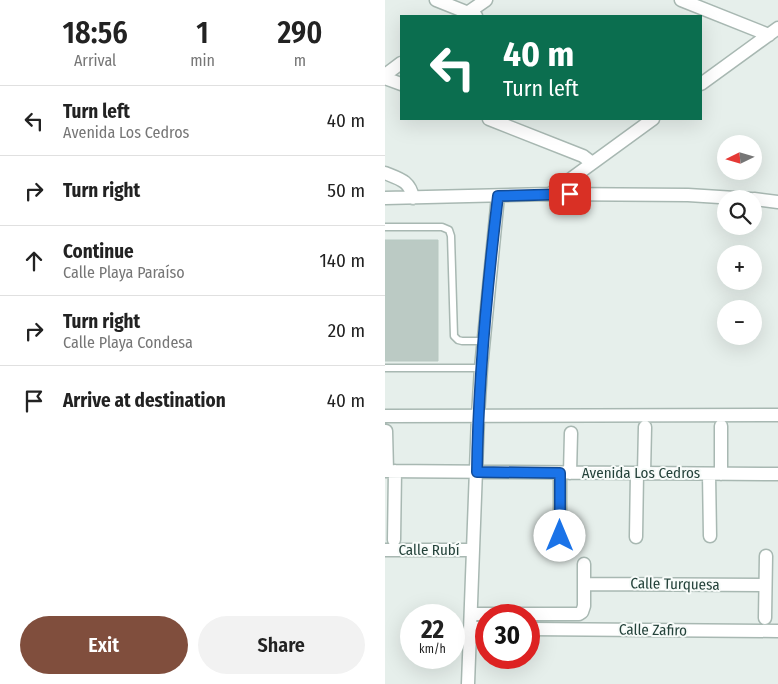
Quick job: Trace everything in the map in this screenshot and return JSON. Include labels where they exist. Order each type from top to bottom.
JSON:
[{"type":"street","points":[[435,0],[469,15],[486,0]]},
{"type":"street","points":[[681,0],[774,32]]},
{"type":"street","points":[[702,83],[774,32]]},
{"type":"street","points":[[400,64],[385,77],[400,84]]},
{"type":"street","points":[[492,120],[583,156],[592,163]]},
{"type":"street","points":[[550,194],[652,120]]},
{"type":"street","points":[[385,173],[403,180],[411,188],[413,198]]},
{"type":"street","points":[[385,198],[550,194],[717,197]]},
{"type":"street","points":[[469,684],[478,416],[483,341],[498,196]]},
{"type":"street","points":[[762,200],[778,202]]},
{"type":"street","points":[[385,416],[778,415]]},
{"type":"street","points":[[709,536],[721,426]]},
{"type":"street","points":[[636,538],[645,427]]},
{"type":"street","points":[[386,431],[394,540]]},
{"type":"street","points":[[560,536],[565,473],[571,433]]},
{"type":"street","name":"Avenida Los Cedros","points":[[389,471],[778,474]]},
{"type":"street","name":"Calle Rubí","points":[[385,550],[473,550]]},
{"type":"street","points":[[765,618],[766,556]]},
{"type":"street","points":[[471,614],[579,614],[584,609],[584,564]]},
{"type":"street","name":"Calle Turquesa","points":[[584,584],[765,585]]},
{"type":"street","name":"Calle Zafiro","points":[[540,629],[778,631]]},
{"type":"lane","points":[[385,227],[442,227],[449,230],[451,236],[454,336],[462,341],[483,341]]},
{"type":"lane","points":[[385,368],[481,368]]},
{"type":"building","points":[[385,240],[438,240],[438,361],[385,361]]},
{"type":"route","points":[[560,536],[560,473],[477,472],[478,416],[483,341],[498,196],[570,194]]}]
